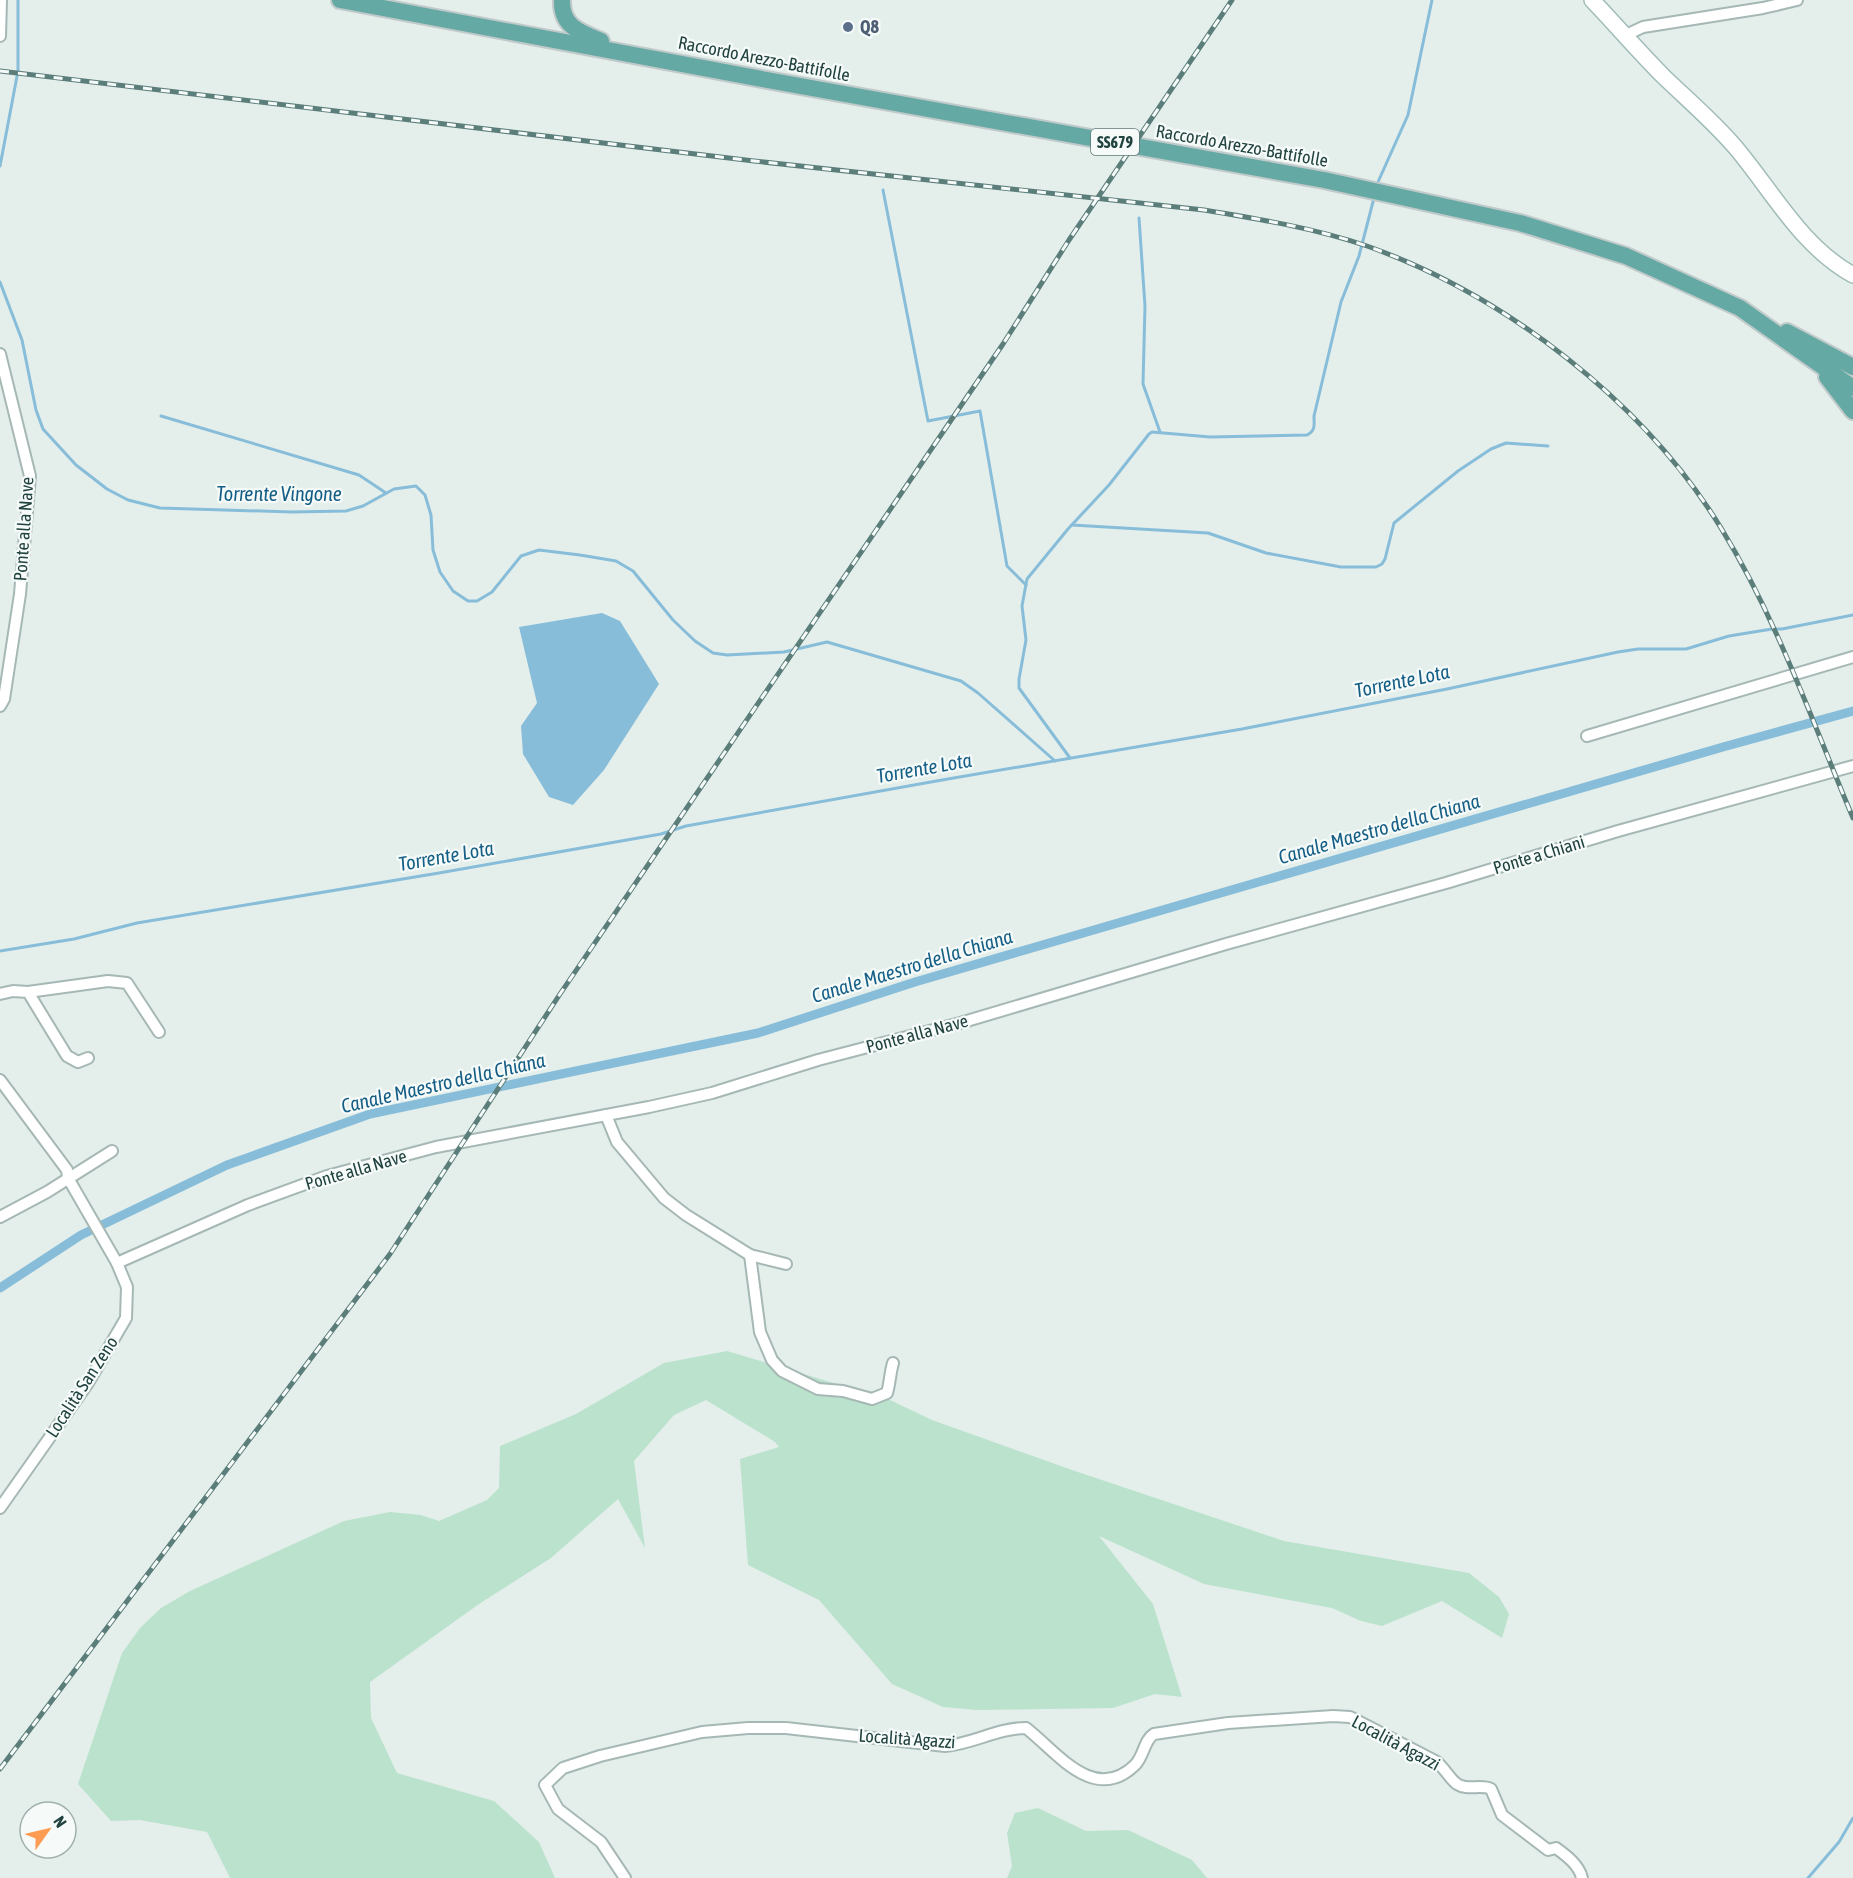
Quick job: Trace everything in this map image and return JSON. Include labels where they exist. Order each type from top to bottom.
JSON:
[{"type":"main road","name":"Raccordo Arezzo-Battifolle","points":[[340,0],[767,80],[1324,180],[1520,223],[1626,256],[1740,308],[1853,388]]},
{"type":"main road","points":[[562,0],[561,11],[567,22],[579,32],[629,53]]},
{"type":"main road","points":[[1592,0],[1663,75],[1719,129],[1812,244],[1828,260],[1853,275]]},
{"type":"main road","points":[[1740,308],[1853,367]]},
{"type":"main road","points":[[1810,359],[1836,387],[1853,411]]},
{"type":"street","points":[[0,36],[1,0]]},
{"type":"street","points":[[1626,35],[1643,27],[1763,8],[1797,0]]},
{"type":"street","name":"Ponte alla Nave","points":[[0,354],[30,476],[20,594],[4,699],[0,706]]},
{"type":"street","points":[[1587,735],[1853,657]]},
{"type":"street","name":"Ponte a Chiani","points":[[1226,944],[1446,884],[1618,831],[1853,766]]},
{"type":"street","name":"Ponte alla Nave","points":[[115,1259],[327,1176],[436,1148],[712,1093],[818,1060],[960,1023],[1226,944]]},
{"type":"street","points":[[0,994],[13,990],[28,992],[108,981],[127,983],[159,1032]]},
{"type":"street","points":[[28,992],[66,1056],[78,1062],[88,1058]]},
{"type":"street","points":[[0,1080],[67,1170],[68,1178]]},
{"type":"street","points":[[606,1115],[617,1142],[664,1198],[686,1215],[750,1255],[786,1264]]},
{"type":"street","points":[[0,1217],[47,1192],[112,1151]]},
{"type":"street","name":"Località San Zeno","points":[[0,1508],[88,1383],[126,1318],[127,1287],[115,1259],[68,1178]]},
{"type":"street","points":[[750,1255],[760,1332],[772,1360],[782,1371],[818,1389],[872,1399],[886,1393],[893,1363]]},
{"type":"street","name":"Località Agazzi","points":[[625,1878],[602,1842],[558,1809],[545,1785],[563,1768],[600,1756],[702,1732],[748,1728],[786,1728],[945,1746],[961,1744],[1003,1730],[1026,1728],[1052,1753],[1072,1768],[1088,1777],[1107,1779],[1130,1770],[1143,1754],[1149,1737],[1154,1734],[1228,1723],[1333,1716],[1350,1717],[1437,1762],[1458,1785],[1485,1786],[1491,1789],[1502,1815],[1540,1846],[1548,1850],[1556,1848],[1559,1850],[1575,1863],[1582,1878]]},
{"type":"green space","points":[[727,1351],[890,1400],[932,1420],[1284,1541],[1469,1573],[1499,1597],[1509,1614],[1502,1638],[1442,1601],[1382,1626],[1361,1621],[1332,1608],[1204,1584],[1099,1536],[1153,1604],[1182,1697],[1155,1694],[1113,1708],[976,1710],[943,1707],[892,1684],[819,1600],[748,1565],[740,1459],[779,1447],[775,1442],[706,1400],[674,1415],[634,1461],[645,1548],[618,1499],[551,1558],[479,1604],[370,1682],[371,1718],[397,1773],[494,1801],[539,1842],[555,1878],[230,1878],[207,1832],[140,1820],[111,1821],[78,1784],[122,1653],[140,1628],[161,1608],[190,1591],[344,1521],[390,1512],[421,1515],[439,1521],[487,1500],[499,1488],[500,1446],[576,1414],[664,1363]]},
{"type":"green space","points":[[1038,1808],[1086,1831],[1128,1830],[1192,1860],[1207,1878],[1007,1878],[1012,1866],[1007,1833],[1015,1813]]},
{"type":"water","points":[[602,613],[620,621],[659,684],[604,770],[573,805],[549,797],[523,754],[521,726],[537,703],[519,627]]},
{"type":"waterway","name":"Torrente Vingone","points":[[0,166],[18,71],[18,0]]},
{"type":"waterway","points":[[1378,182],[1408,115],[1432,0]]},
{"type":"waterway","points":[[883,190],[928,421],[980,411],[1007,566],[1026,585]]},
{"type":"waterway","points":[[1070,758],[1019,688],[1026,640],[1022,606],[1027,579],[1152,432],[1210,437],[1307,435],[1312,431],[1341,302],[1359,256],[1374,198]]},
{"type":"waterway","points":[[1139,218],[1145,306],[1143,384],[1160,432]]},
{"type":"waterway","name":"Torrente Vingone","points":[[0,282],[22,340],[36,410],[43,429],[76,465],[107,489],[128,500],[160,508],[292,512],[346,511],[363,506],[394,489],[416,486],[425,495],[431,515],[433,550],[440,572],[453,591],[468,601],[477,601],[492,592],[521,556],[539,550],[616,561],[633,571],[673,620],[695,641],[713,653],[727,655],[784,652],[827,642],[961,681],[978,693],[1055,761]]},
{"type":"waterway","points":[[161,416],[359,475],[386,493]]},
{"type":"waterway","points":[[1072,525],[1208,533],[1266,553],[1341,567],[1376,567],[1385,559],[1394,523],[1458,471],[1491,449],[1506,443],[1548,446]]},
{"type":"waterway","name":"Torrente Lota","points":[[0,951],[74,939],[137,923],[439,873],[661,834],[686,826],[942,780],[1242,729],[1447,689],[1618,652],[1638,649],[1686,649],[1729,636],[1782,629],[1853,615]]},
{"type":"waterway","name":"Canale Maestro della Chiana","points":[[0,1288],[81,1235],[227,1165],[370,1114],[758,1033],[915,982],[1853,711]]},
{"type":"waterway","points":[[1808,1878],[1839,1842],[1853,1818]]},
{"type":"railway","points":[[0,1769],[390,1254],[560,994],[1003,344],[1069,240],[1232,0]]},
{"type":"railway","points":[[0,71],[754,161],[1204,210],[1307,229],[1367,246],[1419,267],[1470,293],[1519,324],[1567,358],[1612,396],[1653,438],[1689,482],[1721,528],[1741,563],[1777,634],[1853,818]]},
{"type":"place","name":"Q8","points":[[848,27]]}]
